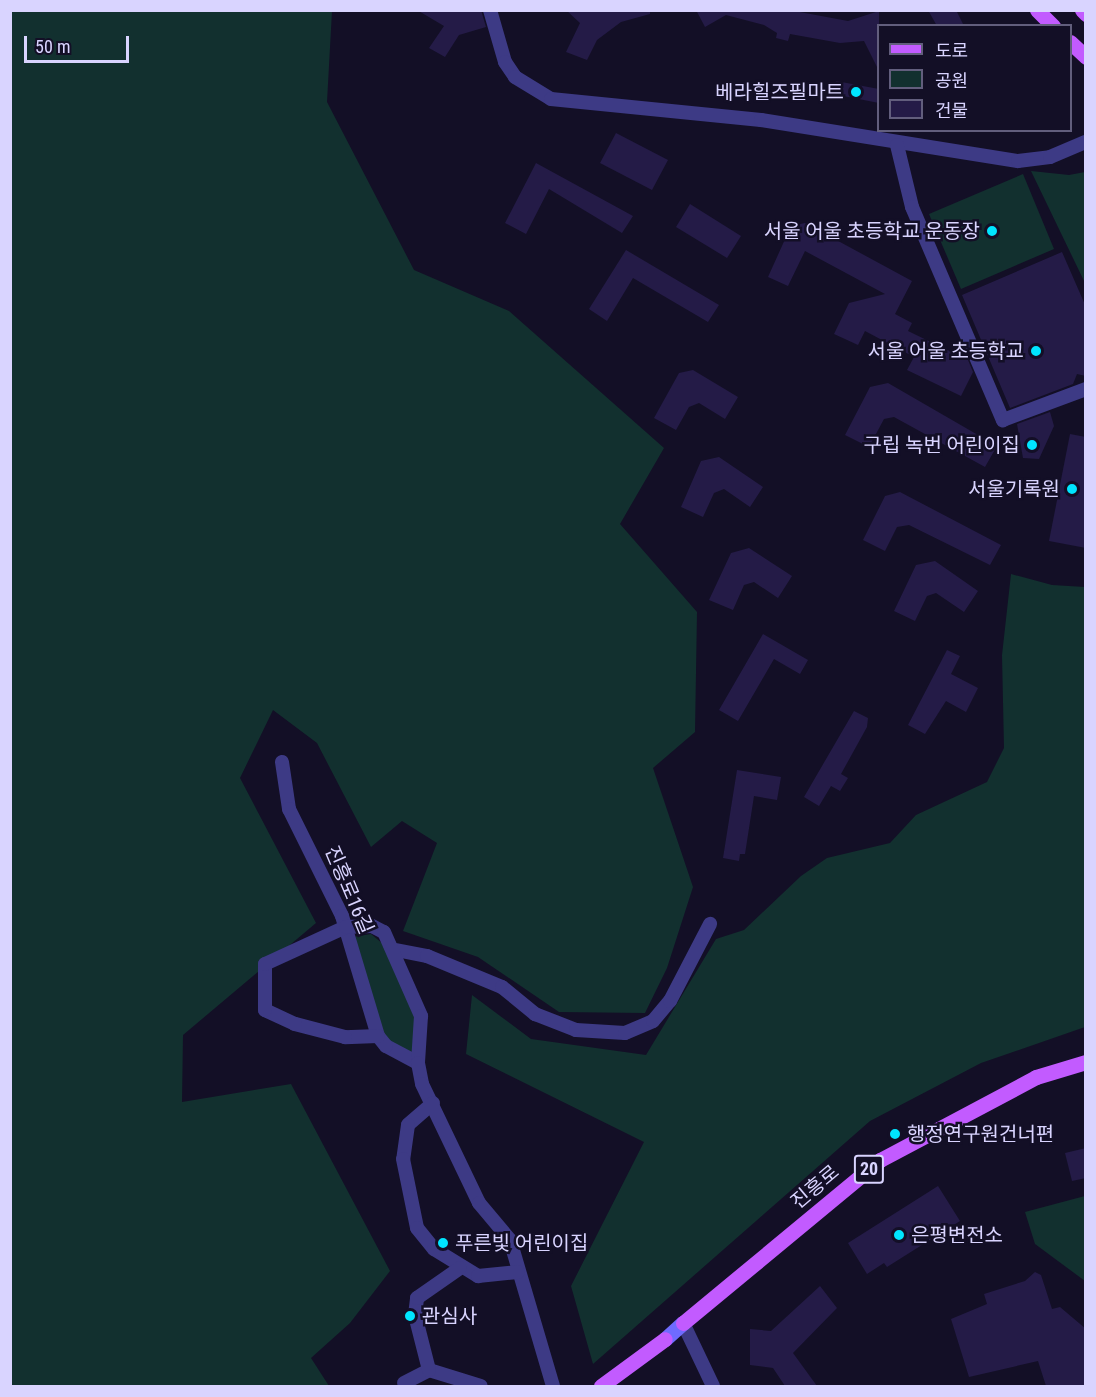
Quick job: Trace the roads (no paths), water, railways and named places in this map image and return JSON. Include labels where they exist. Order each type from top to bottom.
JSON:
[{"type":"main road","points":[[1037,10],[1051,24]]},
{"type":"main road","points":[[1082,10],[1086,14]]},
{"type":"main road","points":[[1072,43],[1086,57]]},
{"type":"main road","name":"진흥로","points":[[601,1386],[664,1339],[880,1160],[1036,1077],[1086,1062]]},
{"type":"street","points":[[490,10],[505,62],[515,77],[551,99],[761,120],[897,145],[1018,161],[1050,157],[1086,142]]},
{"type":"street","points":[[897,145],[912,207],[1003,420],[1086,390]]},
{"type":"street","name":"진흥로16길","points":[[282,762],[298,833],[315,855],[346,927],[378,1036]]},
{"type":"street","points":[[396,950],[427,956],[502,987],[535,1014],[576,1030],[625,1033],[652,1021],[670,1001],[710,924]]},
{"type":"street","points":[[418,1063],[386,1046],[378,1036],[345,1037],[295,1024],[265,1010],[265,964],[346,927],[372,926],[384,932],[396,950],[421,1016],[418,1063],[433,1103],[479,1203],[510,1240],[553,1386]]},
{"type":"street","points":[[433,1103],[408,1125],[403,1159],[417,1228],[460,1268],[478,1276],[518,1272]]},
{"type":"street","points":[[429,1370],[415,1315],[417,1298],[460,1268]]},
{"type":"street","points":[[683,1323],[712,1386]]},
{"type":"street","points":[[404,1383],[429,1370],[481,1386]]},
{"type":"place","name":"베라힐즈필마트","points":[[856,92]]},
{"type":"place","name":"서울 어울 초등학교 운동장","points":[[992,231]]},
{"type":"place","name":"서울 어울 초등학교","points":[[1036,351]]},
{"type":"place","name":"구립 녹번 어린이집","points":[[1032,445]]},
{"type":"place","name":"서울기록원","points":[[1072,489]]},
{"type":"place","name":"행정연구원건너편","points":[[895,1134]]},
{"type":"place","name":"은평변전소","points":[[899,1235]]},
{"type":"place","name":"푸른빛 어린이집","points":[[443,1243]]},
{"type":"place","name":"관심사","points":[[410,1316]]}]
